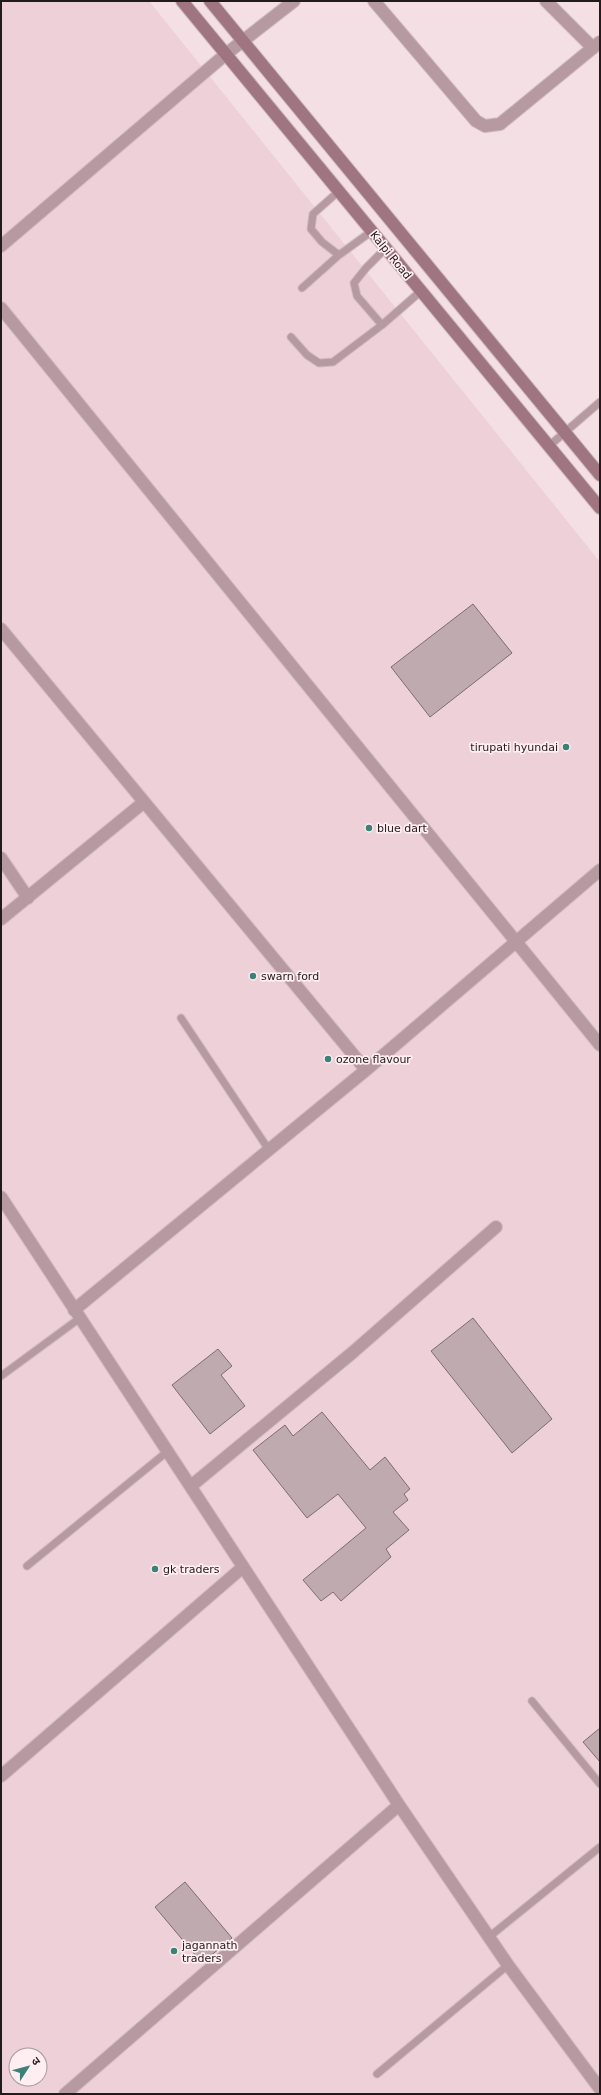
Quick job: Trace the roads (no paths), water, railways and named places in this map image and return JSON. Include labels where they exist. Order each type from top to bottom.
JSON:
[{"type":"main road","name":"Kalpi Road","points":[[182,1],[600,508]]},
{"type":"main road","name":"Kalpi Road","points":[[210,1],[600,475]]},
{"type":"main road","points":[[374,235],[393,223]]},
{"type":"street","points":[[1,246],[226,54],[244,42],[294,1]]},
{"type":"street","points":[[374,1],[476,121],[486,126],[500,124],[597,45],[546,1]]},
{"type":"street","points":[[1,308],[600,1045]]},
{"type":"street","points":[[1,629],[366,1070]]},
{"type":"street","points":[[1,919],[144,802]]},
{"type":"street","points":[[1,858],[28,898]]},
{"type":"street","points":[[77,1314],[600,870]]},
{"type":"street","points":[[1,1197],[399,1805],[508,1965],[600,2089]]},
{"type":"street","points":[[191,1486],[352,1354],[496,1227]]},
{"type":"street","points":[[1,1776],[243,1567]]},
{"type":"street","points":[[65,2094],[399,1805]]},
{"type":"lane","points":[[339,191],[313,214],[311,229],[322,242],[339,255]]},
{"type":"lane","points":[[302,288],[339,255],[374,235]]},
{"type":"lane","points":[[382,325],[357,296],[354,283],[366,268],[386,248]]},
{"type":"lane","points":[[291,337],[307,355],[320,363],[333,362],[382,325],[421,291]]},
{"type":"lane","points":[[549,446],[600,402]]},
{"type":"lane","points":[[181,1018],[269,1150]]},
{"type":"lane","points":[[1,1376],[77,1314]]},
{"type":"lane","points":[[27,1566],[168,1451]]},
{"type":"lane","points":[[532,1701],[600,1784]]},
{"type":"lane","points":[[489,1937],[600,1847]]},
{"type":"lane","points":[[377,2074],[508,1965]]},
{"type":"place","name":"tirupati hyundai","points":[[566,747]]},
{"type":"place","name":"blue dart","points":[[369,828]]},
{"type":"place","name":"swarn ford","points":[[253,976]]},
{"type":"place","name":"ozone flavour","points":[[328,1059]]},
{"type":"place","name":"gk traders","points":[[155,1569]]},
{"type":"place","name":"jagannath traders","points":[[174,1951]]}]
